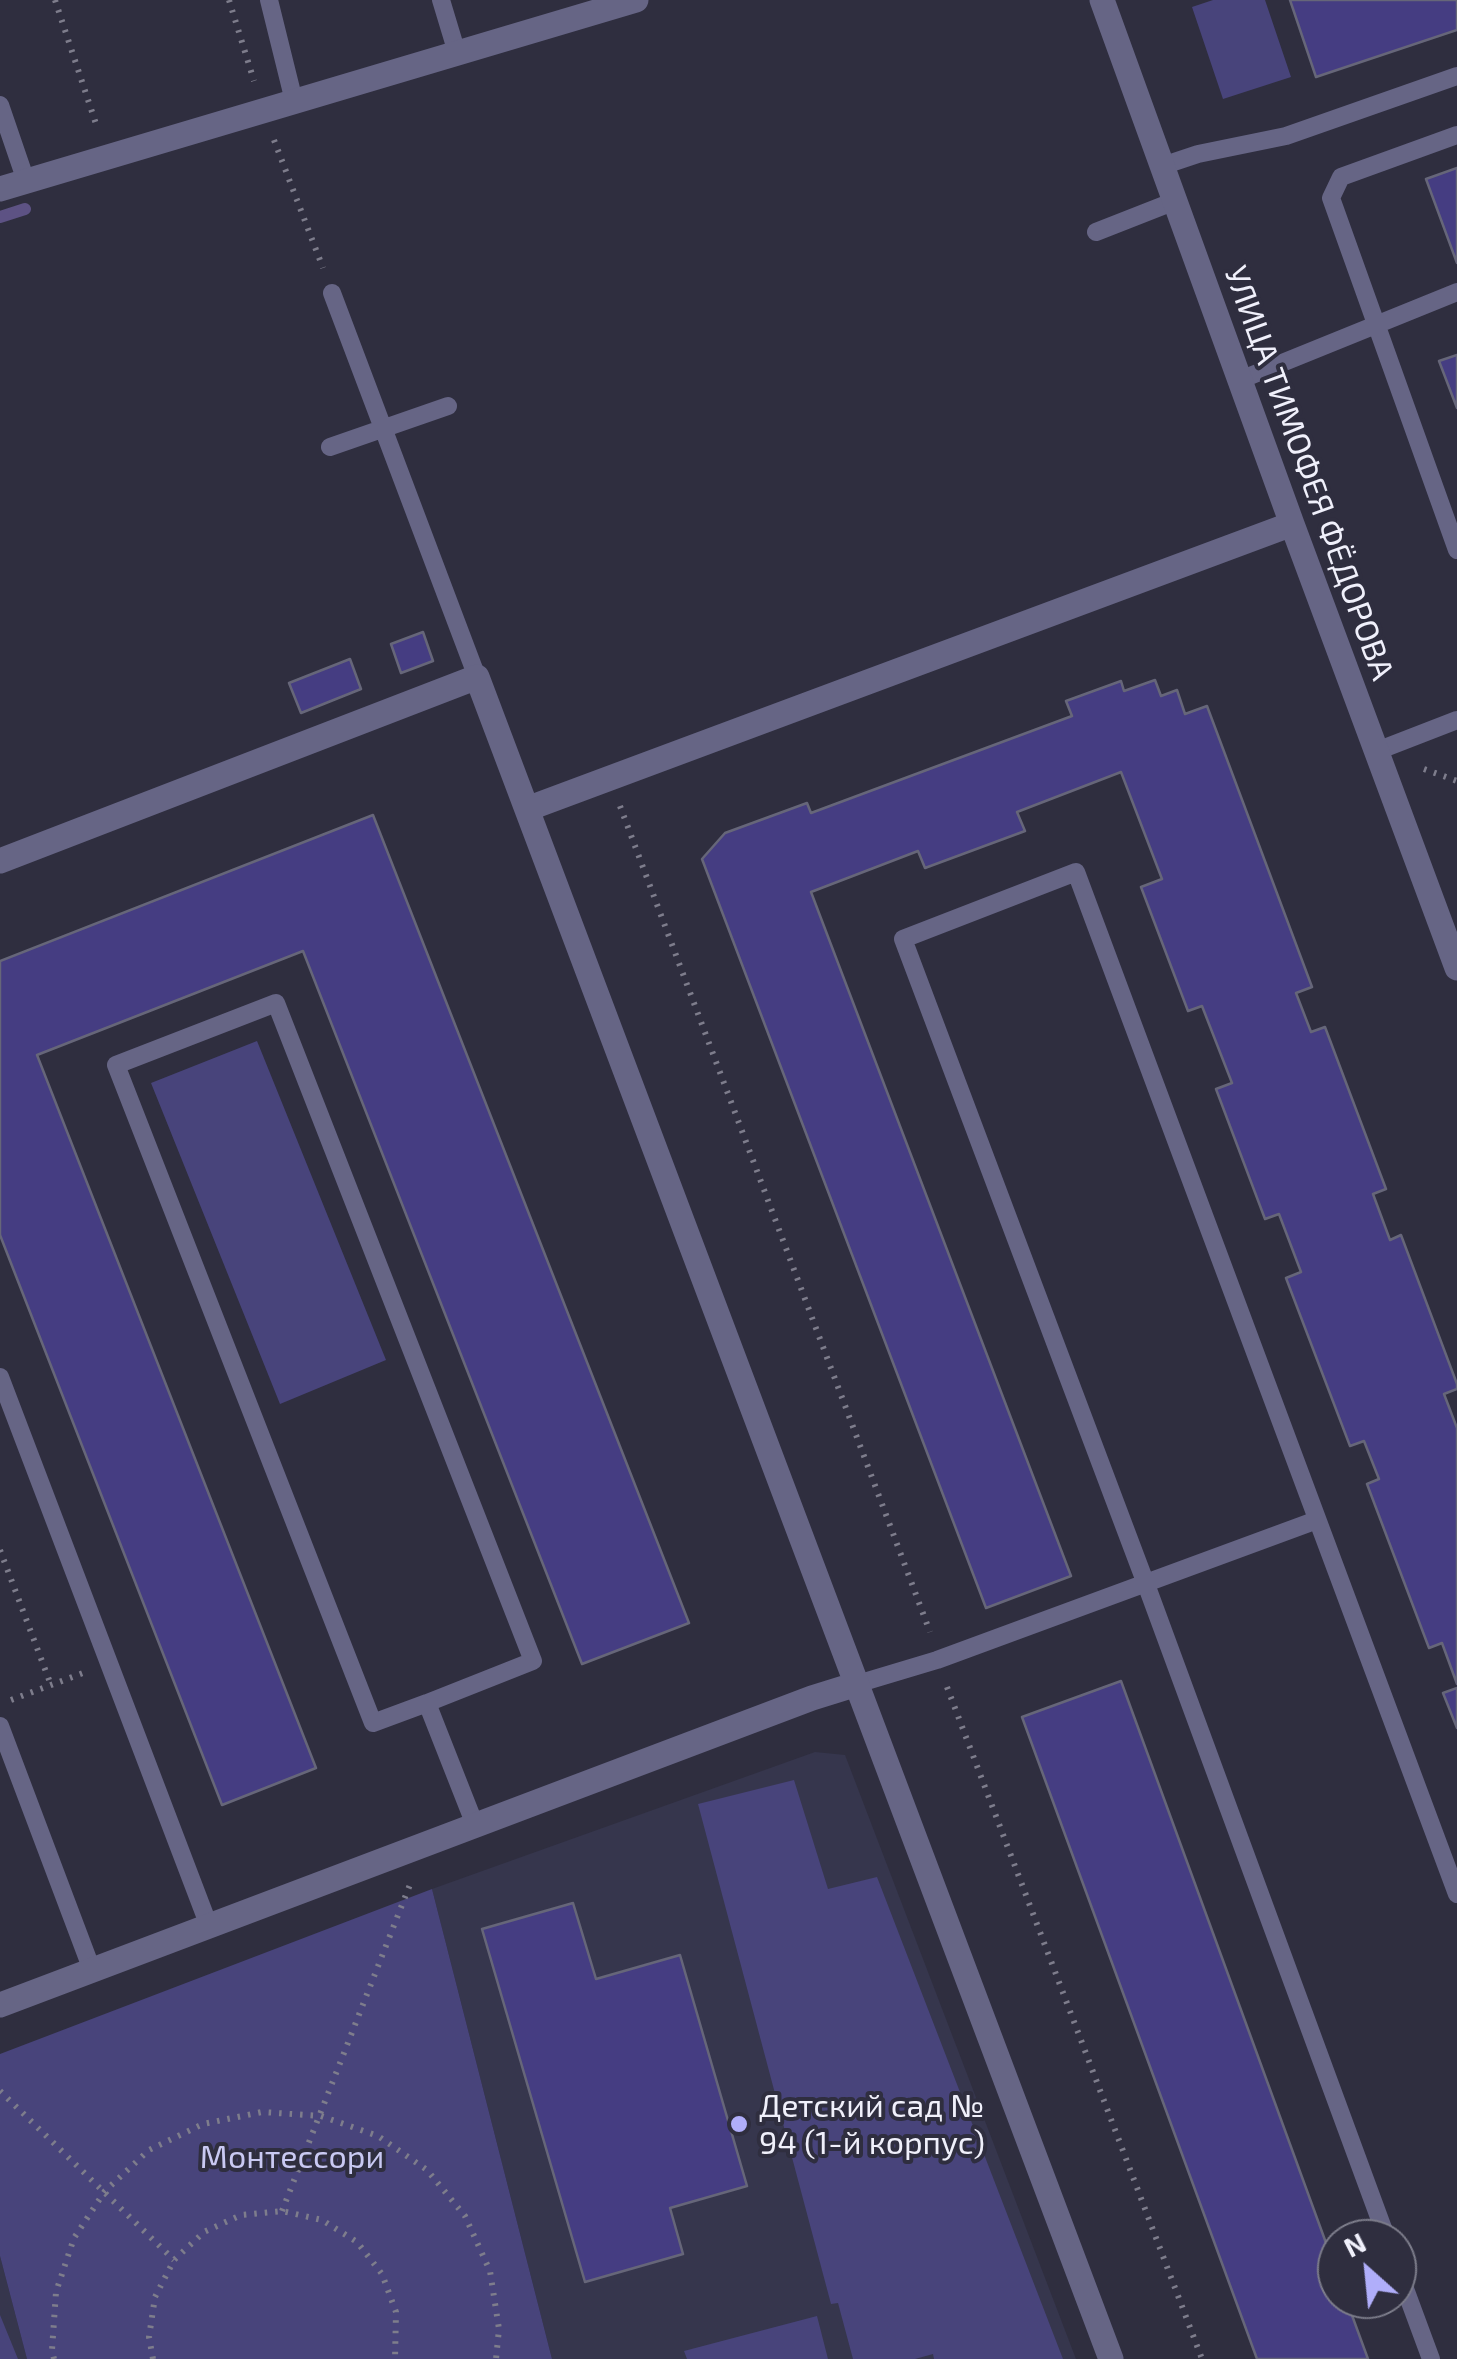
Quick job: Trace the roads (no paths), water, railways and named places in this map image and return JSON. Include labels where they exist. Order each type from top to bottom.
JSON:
[{"type":"street","points":[[0,189],[636,0]]},
{"type":"street","name":"УЛИЦА ТИМОФЕЯ ФЁДОРОВА","points":[[1102,0],[1457,968]]},
{"type":"street","points":[[527,809],[1292,524]]},
{"type":"street","points":[[0,861],[477,677],[1111,2359]]},
{"type":"street","points":[[0,2005],[857,1684]]},
{"type":"lane","points":[[269,0],[294,101]]},
{"type":"lane","points":[[441,0],[457,53]]},
{"type":"lane","points":[[1162,166],[1198,154],[1286,136],[1457,76]]},
{"type":"lane","points":[[0,105],[26,181]]},
{"type":"lane","points":[[1457,135],[1341,176],[1331,198],[1457,550]]},
{"type":"lane","points":[[1096,232],[1175,201]]},
{"type":"lane","points":[[1240,380],[1457,292]]},
{"type":"lane","points":[[332,293],[477,677]]},
{"type":"lane","points":[[330,447],[448,406]]},
{"type":"lane","points":[[1377,751],[1457,720]]},
{"type":"lane","points":[[1380,2219],[903,938],[1076,872],[1457,1894]]},
{"type":"lane","points":[[276,1003],[532,1661],[427,1702],[373,1723],[116,1066],[276,1003]]},
{"type":"lane","points":[[0,1377],[209,1926]]},
{"type":"lane","points":[[857,1684],[937,1660],[1318,1520]]},
{"type":"lane","points":[[427,1702],[475,1825]]},
{"type":"lane","points":[[0,1726],[92,1970]]},
{"type":"lane","points":[[1416,2319],[1431,2359]]},
{"type":"waterway","points":[[0,217],[25,209]]},
{"type":"place","name":"Детский сад № 94 (1-й корпус)","points":[[739,2124]]},
{"type":"park label","name":"Монтессори","points":[[292,2157]]}]
